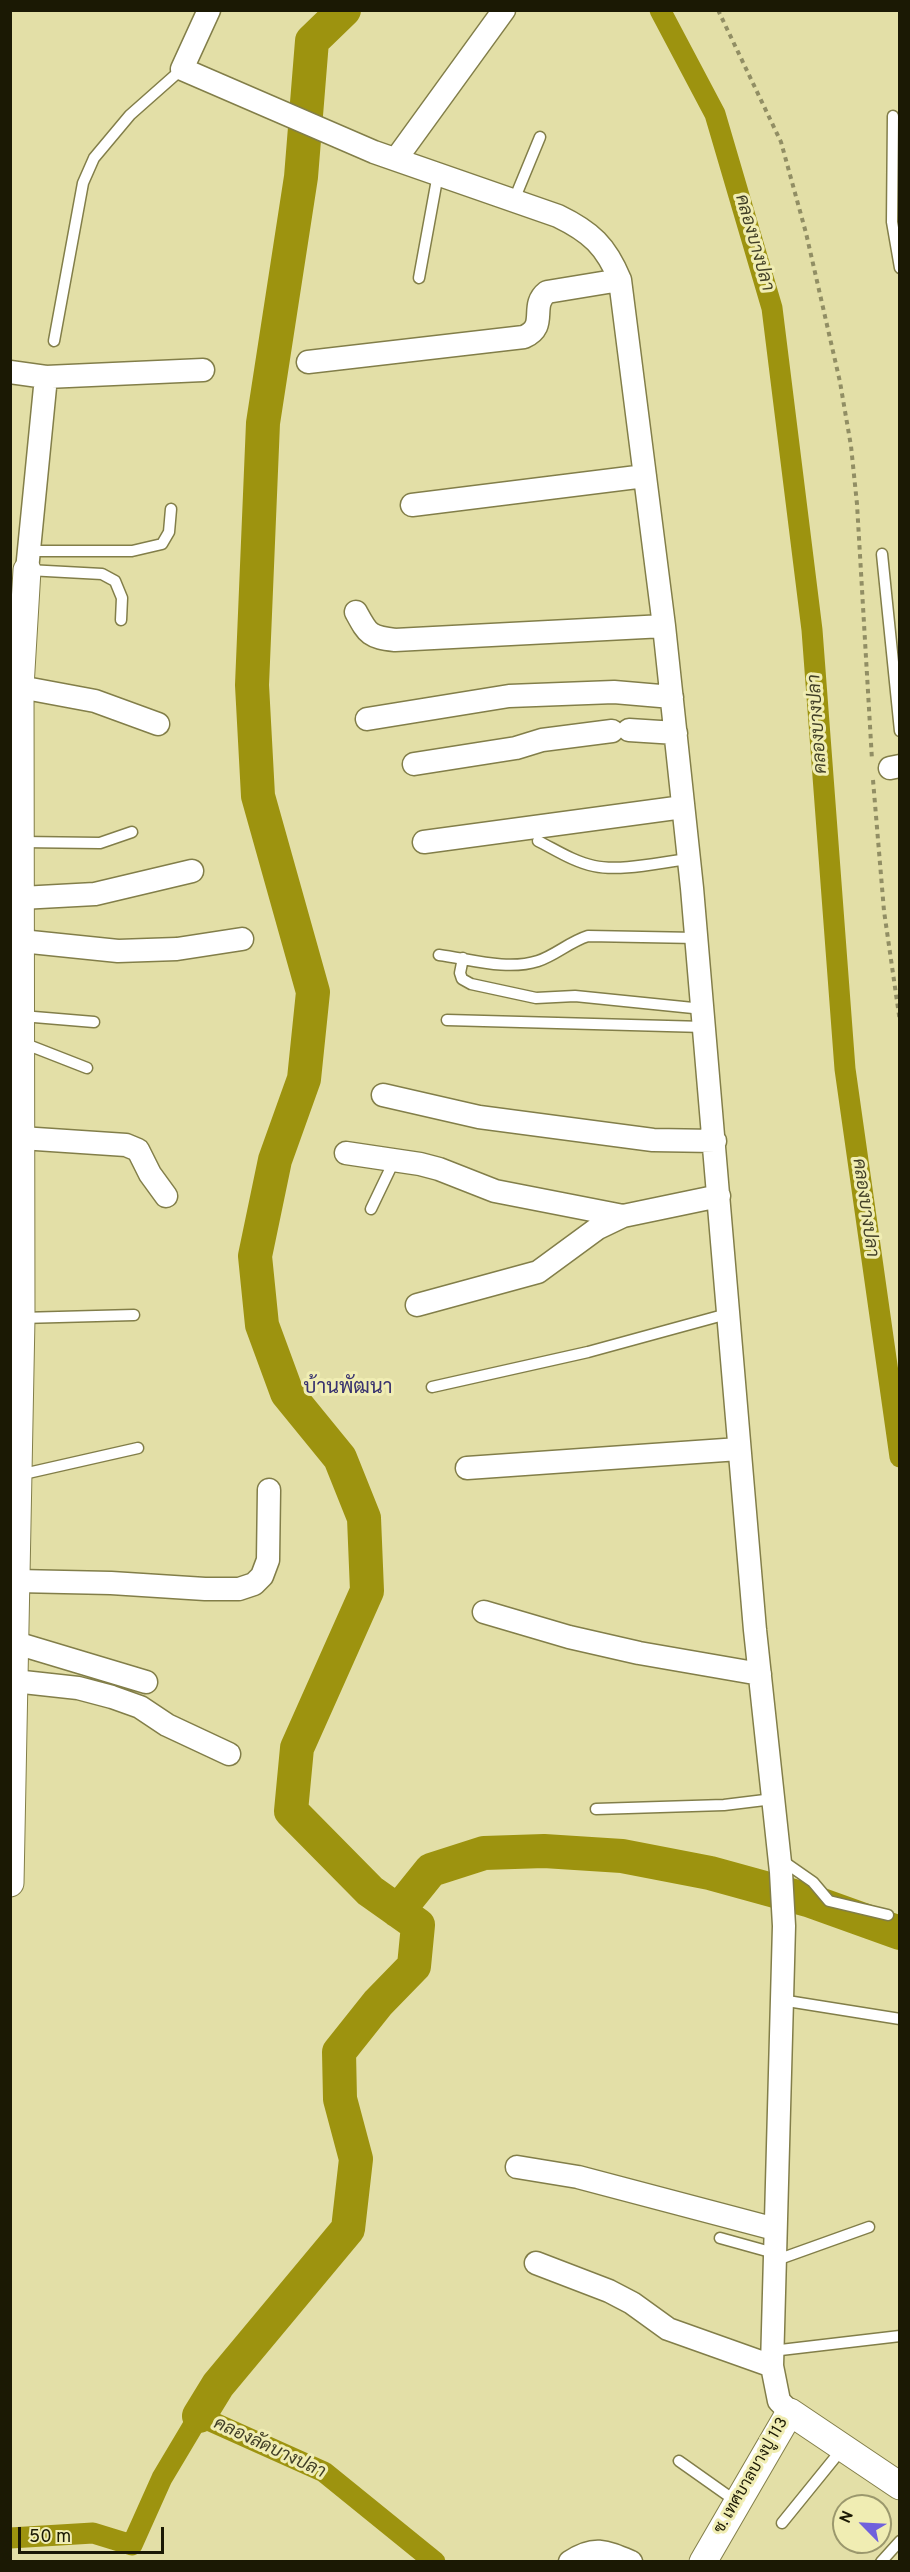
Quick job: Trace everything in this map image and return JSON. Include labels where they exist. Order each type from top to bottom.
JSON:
[{"type":"street","points":[[209,10],[182,69],[339,137],[558,216],[583,228],[612,259],[620,280],[672,697],[689,859],[715,1141],[739,1449],[781,1865],[784,1926],[772,2359],[779,2401],[790,2412]]},
{"type":"street","points":[[396,159],[504,10]]},
{"type":"street","points":[[308,362],[525,337],[533,333],[538,325],[539,303],[547,292],[620,280]]},
{"type":"street","points":[[10,372],[46,377],[203,370]]},
{"type":"street","points":[[10,1883],[21,1318],[21,941],[17,904],[21,842],[20,687],[23,560],[46,377]]},
{"type":"street","points":[[412,505],[645,476]]},
{"type":"street","points":[[356,612],[368,634],[395,640],[663,626]]},
{"type":"street","points":[[20,687],[95,701],[158,724]]},
{"type":"street","points":[[367,719],[509,696],[614,692],[672,697]]},
{"type":"street","points":[[414,764],[516,748],[542,740],[620,731],[676,733]]},
{"type":"street","points":[[424,842],[683,807]]},
{"type":"street","points":[[17,904],[95,894],[192,870]]},
{"type":"street","points":[[21,941],[118,951],[177,949],[242,939]]},
{"type":"street","points":[[383,1095],[479,1117],[653,1140],[715,1141]]},
{"type":"street","points":[[21,1138],[126,1145],[138,1150],[150,1174],[166,1196]]},
{"type":"street","points":[[346,1153],[439,1169],[495,1191],[623,1216]]},
{"type":"street","points":[[417,1305],[538,1272],[598,1228],[623,1216],[719,1196]]},
{"type":"street","points":[[467,1468],[739,1449]]},
{"type":"street","points":[[17,1581],[111,1583],[205,1589],[239,1589],[254,1584],[262,1576],[268,1560],[269,1490]]},
{"type":"street","points":[[484,1612],[639,1653],[760,1674]]},
{"type":"street","points":[[15,1644],[146,1682]]},
{"type":"street","points":[[14,1681],[78,1688],[112,1696],[140,1707],[167,1725],[230,1754]]},
{"type":"street","points":[[518,2167],[578,2177],[775,2229]]},
{"type":"street","points":[[536,2264],[609,2291],[632,2303],[668,2329],[772,2359]]},
{"type":"street","name":"ซ. เทศบาลบางปู 113","points":[[704,2562],[790,2412],[900,2486]]},
{"type":"street","points":[[570,2562],[585,2552],[595,2551],[621,2560]]},
{"type":"lane","points":[[54,341],[83,183],[94,158],[130,116],[182,69]]},
{"type":"lane","points":[[893,116],[892,222],[900,268]]},
{"type":"lane","points":[[514,200],[540,137]]},
{"type":"lane","points":[[419,278],[438,174]]},
{"type":"lane","points":[[23,560],[132,551],[162,544],[169,532],[171,509]]},
{"type":"lane","points":[[882,554],[900,730]]},
{"type":"lane","points":[[23,560],[102,574],[115,581],[120,591],[121,620]]},
{"type":"lane","points":[[21,842],[100,843],[132,832]]},
{"type":"lane","points":[[538,841],[568,857],[594,866],[610,868],[689,859]]},
{"type":"lane","points":[[439,955],[489,963],[521,964],[538,961],[572,941],[588,936],[697,938]]},
{"type":"lane","points":[[463,958],[460,973],[462,980],[471,984],[536,998],[574,996],[704,1018]]},
{"type":"lane","points":[[21,1016],[94,1022]]},
{"type":"lane","points":[[447,1020],[704,1018]]},
{"type":"lane","points":[[21,1042],[87,1068]]},
{"type":"lane","points":[[371,1209],[394,1161]]},
{"type":"lane","points":[[432,1387],[588,1352],[727,1314]]},
{"type":"lane","points":[[21,1318],[134,1315]]},
{"type":"lane","points":[[19,1475],[138,1448]]},
{"type":"lane","points":[[596,1809],[724,1805],[773,1799]]},
{"type":"lane","points":[[781,1865],[813,1882],[829,1901],[888,1915]]},
{"type":"lane","points":[[781,2000],[900,2019]]},
{"type":"lane","points":[[720,2238],[774,2257],[869,2227]]},
{"type":"lane","points":[[772,2359],[900,2336]]},
{"type":"lane","points":[[782,2523],[843,2448]]},
{"type":"lane","points":[[679,2461],[737,2502]]},
{"type":"lane","points":[[881,2562],[900,2541]]},
{"type":"path","points":[[718,10],[781,142],[810,252],[840,382],[851,446],[856,495],[884,911],[900,1022]]},
{"type":"waterway","points":[[199,2416],[218,2385],[348,2229],[356,2159],[340,2099],[339,2052],[378,2003],[414,1966],[418,1925],[370,1891],[291,1811],[297,1748],[367,1591],[364,1518],[340,1458],[287,1393],[262,1325],[255,1256],[275,1160],[304,1079],[313,992],[258,796],[252,685],[263,423],[301,177],[312,41],[344,10]]},
{"type":"waterway","name":"คลองบางปลา","points":[[660,10],[715,114],[772,308],[812,630],[845,1069],[900,1457]]},
{"type":"waterway","points":[[398,1911],[431,1870],[484,1853],[544,1851],[622,1856],[710,1873],[808,1900],[900,1933]]},
{"type":"waterway","name":"คลองลัดบางปลา","points":[[10,2538],[93,2533],[132,2545],[162,2478],[199,2416],[324,2472],[435,2562]]},
{"type":"district","name":"บ้านพัฒนา","points":[[348,1389]]}]
